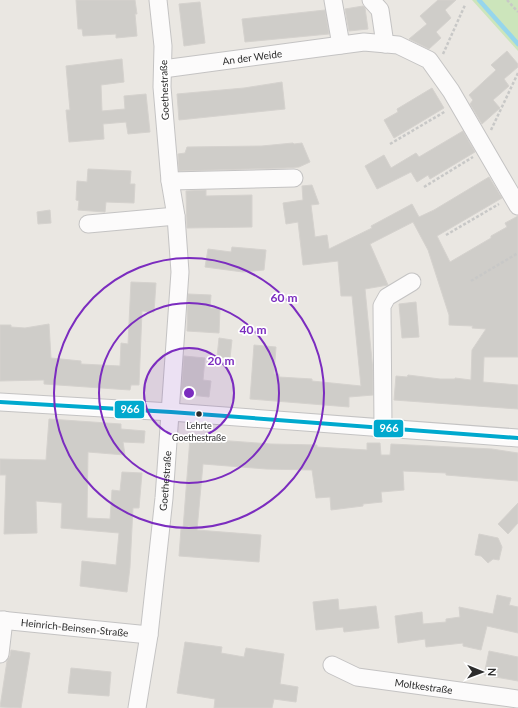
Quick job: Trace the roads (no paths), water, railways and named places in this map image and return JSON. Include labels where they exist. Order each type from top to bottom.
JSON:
[{"type":"street","name":"Goethestraße","points":[[137,708],[149,636],[163,505],[171,412],[180,272],[176,216],[170,181],[162,88],[163,46],[158,0]]},
{"type":"street","points":[[333,0],[341,45]]},
{"type":"street","points":[[371,0],[380,10],[386,44]]},
{"type":"street","name":"An der Weide","points":[[163,69],[364,42],[398,45],[429,60],[459,104],[515,201]]},
{"type":"street","points":[[170,181],[294,178]]},
{"type":"street","points":[[88,224],[176,216]]},
{"type":"street","points":[[383,427],[382,306],[387,297],[412,282]]},
{"type":"street","points":[[0,402],[171,412],[518,438]]},
{"type":"street","points":[[0,654],[2,620]]},
{"type":"street","name":"Heinrich-Beinsen-Straße","points":[[2,620],[149,636]]},
{"type":"street","name":"Moltkestraße","points":[[332,665],[357,677],[518,699]]},
{"type":"waterway","points":[[479,0],[518,44]]},
{"type":"place","name":"Lehrte Goethestraße","points":[[199,414]]}]
